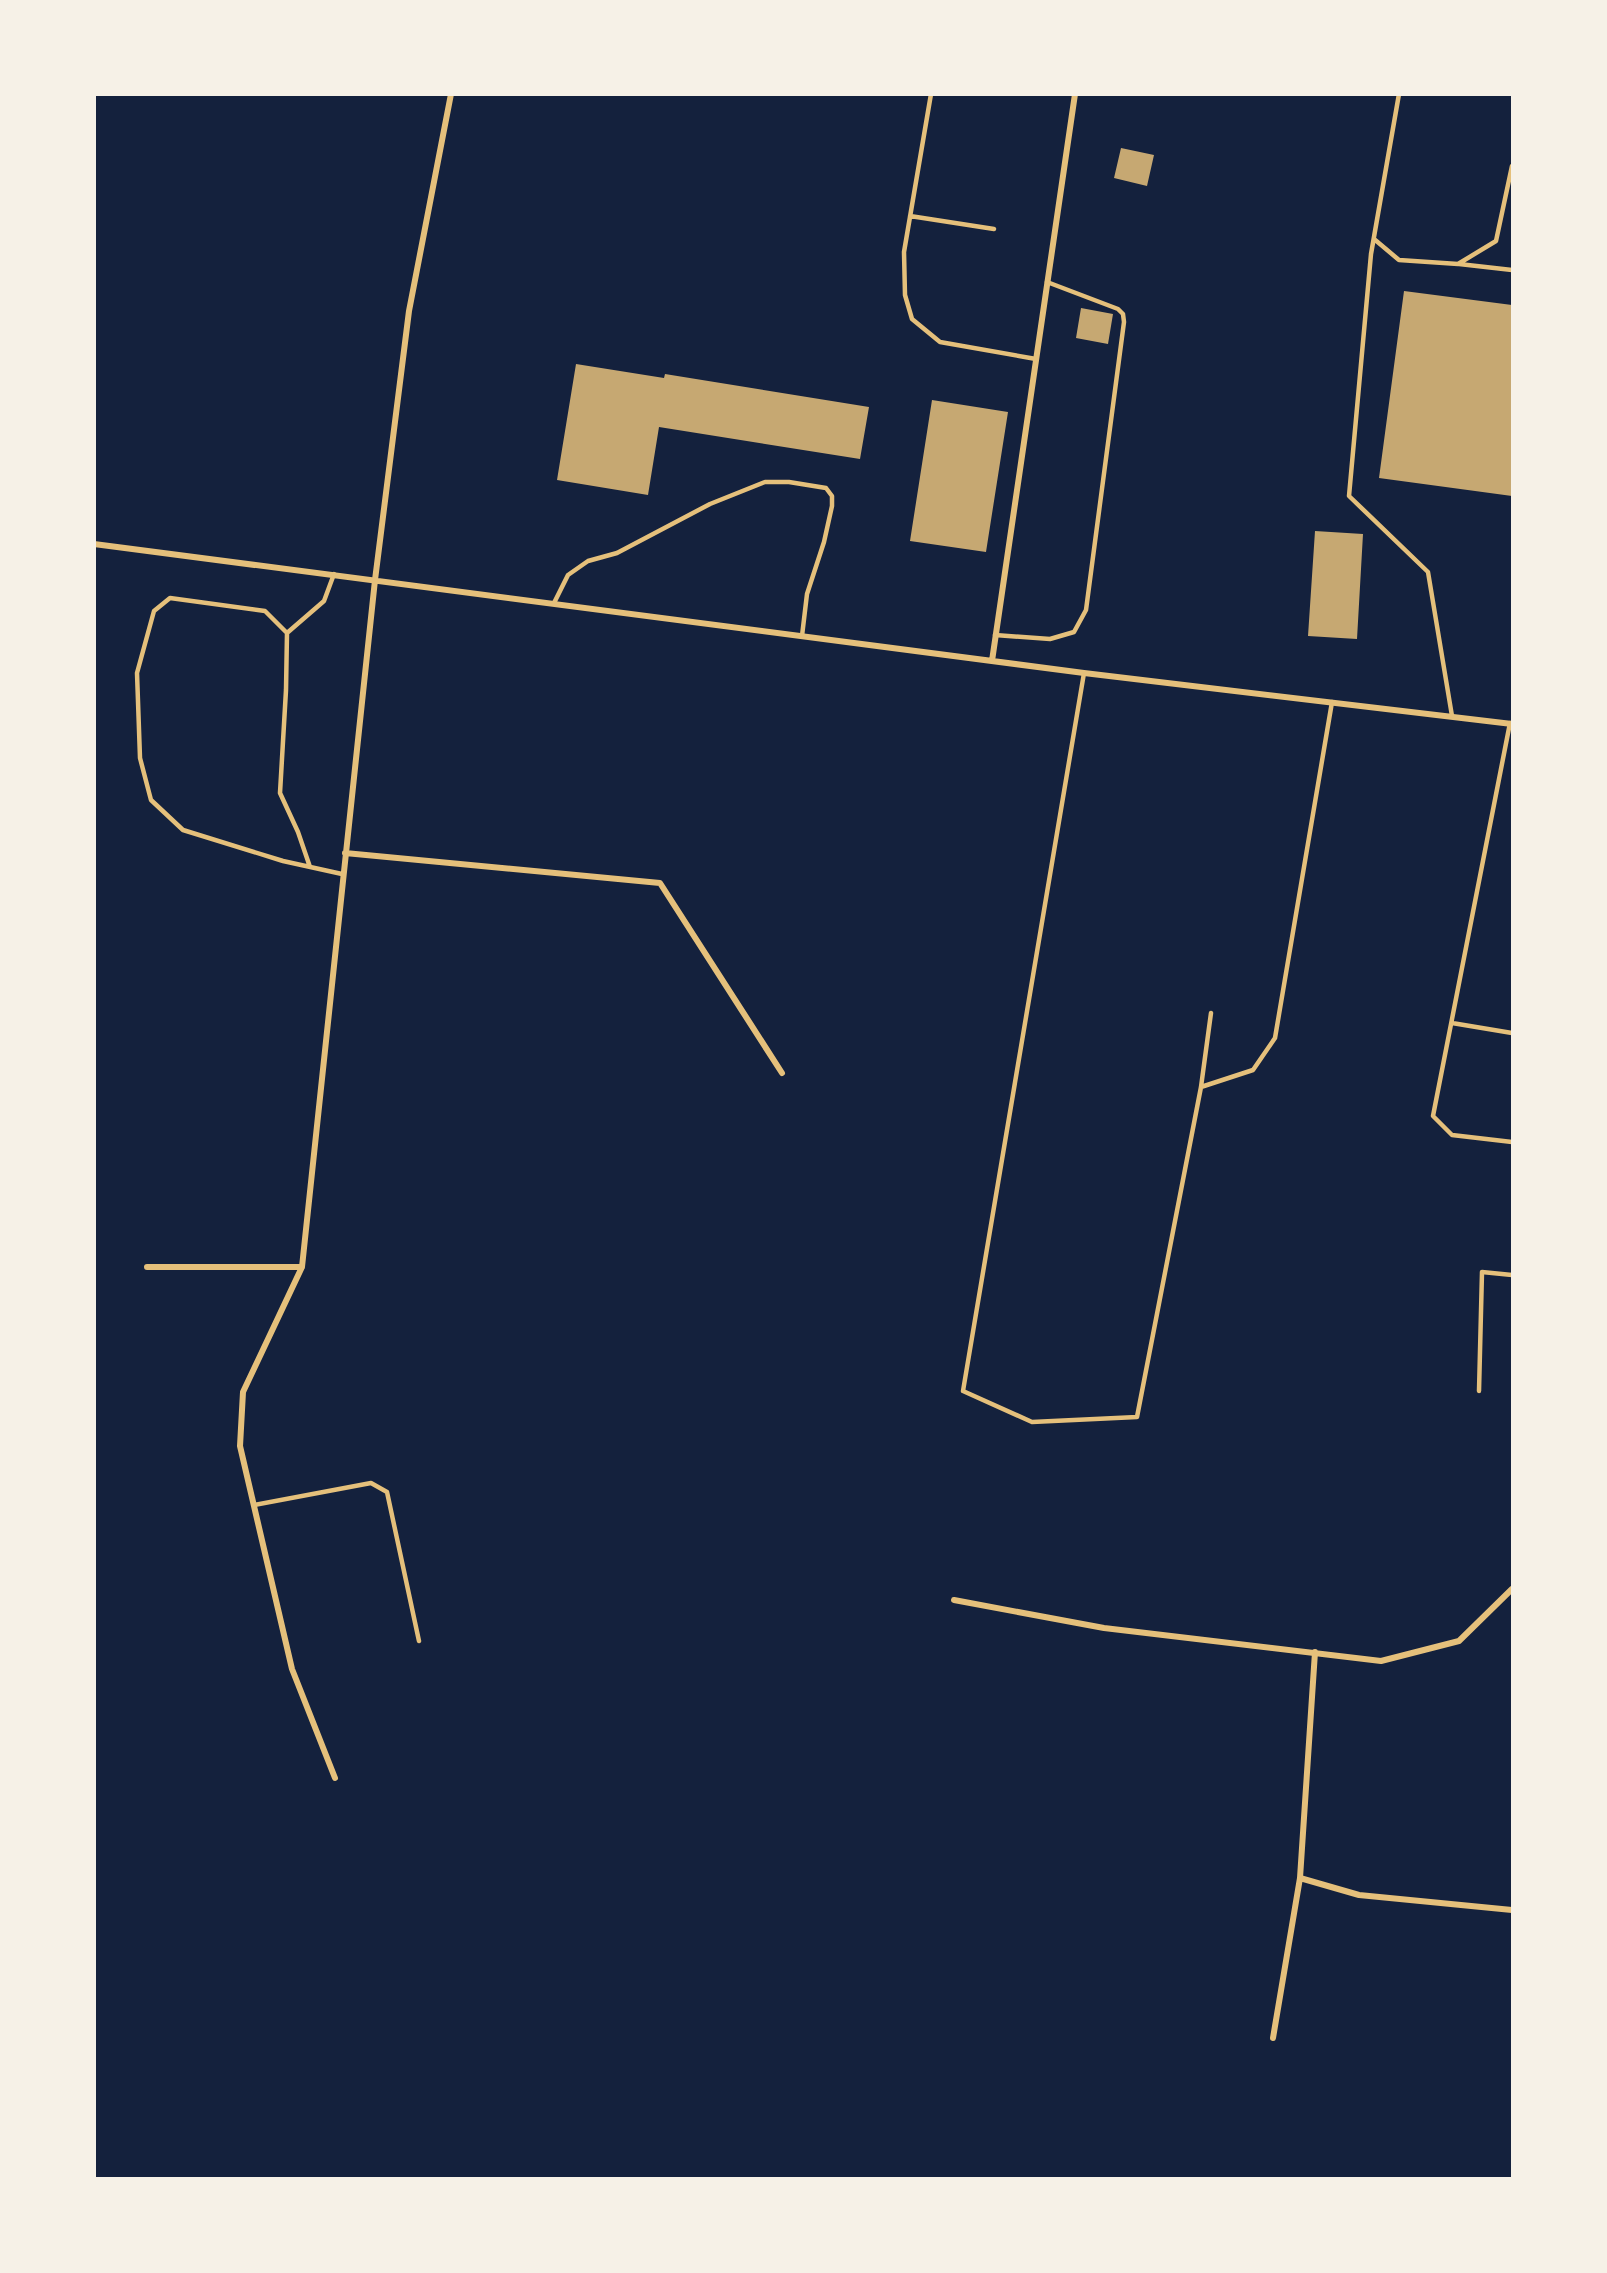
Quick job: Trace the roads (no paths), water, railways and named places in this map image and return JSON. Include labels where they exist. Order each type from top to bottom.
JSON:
[{"type":"street","points":[[336,1778],[292,1669],[240,1446],[243,1392],[302,1268],[342,874],[375,580],[409,311],[451,94]]},
{"type":"street","points":[[992,661],[1075,94]]},
{"type":"street","points":[[94,544],[1084,673],[1511,723]]},
{"type":"street","points":[[345,854],[660,883],[782,1073]]},
{"type":"street","points":[[147,1268],[302,1268]]},
{"type":"street","points":[[954,1600],[1104,1628],[1381,1661],[1459,1641],[1512,1589]]},
{"type":"street","points":[[1273,2038],[1300,1878],[1315,1652]]},
{"type":"street","points":[[1300,1878],[1359,1895],[1512,1910]]},
{"type":"lane","points":[[931,94],[904,252],[906,295],[912,319],[940,342],[1036,359]]},
{"type":"lane","points":[[1400,94],[1374,239],[1349,496],[1428,572],[1452,716]]},
{"type":"lane","points":[[1458,264],[1496,241],[1512,168]]},
{"type":"lane","points":[[910,216],[994,229]]},
{"type":"lane","points":[[1374,239],[1399,260],[1512,270]]},
{"type":"lane","points":[[995,635],[1050,639],[1074,632],[1086,610],[1124,322],[1123,314],[1118,309],[1047,282]]},
{"type":"lane","points":[[555,603],[568,575],[588,561],[617,553],[710,504],[742,491],[765,483],[789,482],[826,488],[832,496],[824,542],[807,594],[802,636]]},
{"type":"lane","points":[[287,633],[324,601],[334,574]]},
{"type":"lane","points":[[310,867],[298,832],[280,793],[287,633],[265,611],[170,598],[154,611],[136,673],[140,758],[151,800],[183,830],[310,867],[342,874]]},
{"type":"lane","points":[[1084,673],[963,1391],[1032,1422],[1137,1417],[1202,1087],[1211,1013]]},
{"type":"lane","points":[[1202,1087],[1253,1070],[1275,1038],[1332,702]]},
{"type":"lane","points":[[1511,723],[1433,1116],[1452,1135],[1512,1142]]},
{"type":"lane","points":[[1452,1023],[1512,1033]]},
{"type":"lane","points":[[1479,1391],[1482,1272],[1512,1275]]},
{"type":"lane","points":[[254,1505],[370,1483],[387,1492],[419,1641]]}]
